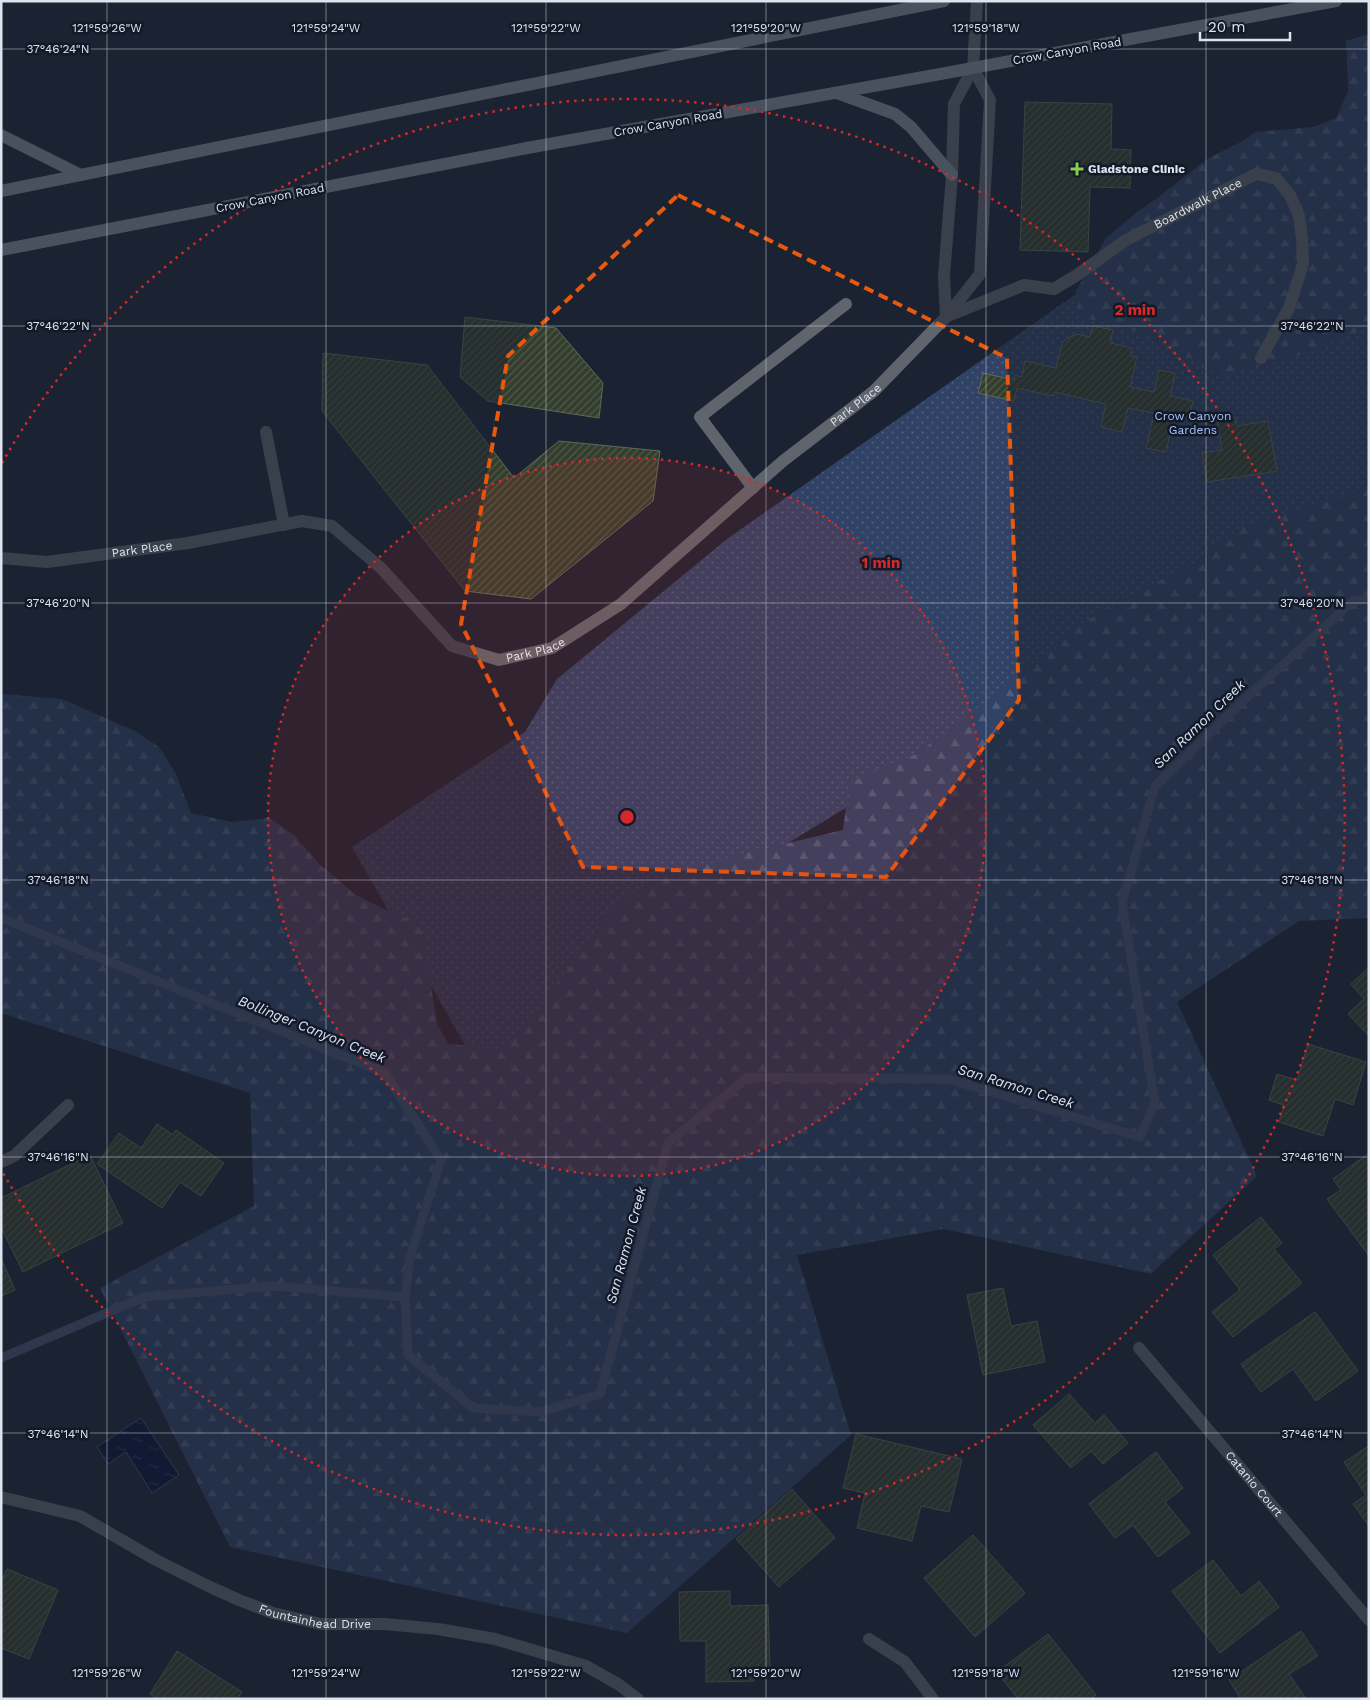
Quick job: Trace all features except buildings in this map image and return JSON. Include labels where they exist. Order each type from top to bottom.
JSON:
[{"type":"main road","points":[[1,191],[944,1]]},
{"type":"main road","name":"Crow Canyon Road","points":[[1,250],[527,148],[1336,1]]},
{"type":"main road","points":[[837,92],[895,114],[911,127],[952,175]]},
{"type":"main road","points":[[1,135],[81,175]]},
{"type":"street","points":[[946,317],[944,276],[952,175],[954,104],[973,68],[977,1]]},
{"type":"street","name":"Park Place","points":[[1,558],[47,562],[188,543],[302,521],[332,526],[381,568],[452,646],[499,660],[552,648],[621,604],[784,461],[874,391],[946,317],[980,274],[990,100],[973,68]]},
{"type":"street","name":"Boardwalk Place","points":[[946,317],[1024,285],[1054,289],[1126,240],[1256,174],[1276,178],[1290,195],[1299,216],[1302,238],[1302,264],[1289,308],[1261,358]]},
{"type":"street","points":[[753,488],[700,418],[846,304]]},
{"type":"street","points":[[266,432],[284,525]]},
{"type":"street","points":[[1,1162],[14,1156],[68,1105]]},
{"type":"street","name":"Catanio Court","points":[[1139,1348],[1369,1620]]},
{"type":"street","name":"Fountainhead Drive","points":[[1,1497],[80,1516],[156,1560],[239,1600],[274,1613],[321,1624],[385,1624],[438,1629],[495,1639],[586,1666],[618,1684],[638,1699]]},
{"type":"street","points":[[868,1639],[905,1662],[934,1699]]},
{"type":"highlighted area","points":[[678,195],[1007,358],[1019,700],[886,877],[583,867],[461,624],[508,356]]},
{"type":"green space","points":[[1369,34],[1369,328],[1291,358],[1235,373],[1209,372],[1178,350],[1149,335],[1079,316],[1076,291],[1106,238],[1137,212],[1207,159],[1243,141],[1255,132],[1313,127],[1336,118],[1348,91],[1346,41]]},
{"type":"green space","name":"Crow Canyon Gardens","points":[[1180,225],[1369,244],[1369,540],[1145,625],[703,895],[489,1087],[352,847],[525,732],[557,679],[727,539],[1070,298]]},
{"type":"green space","points":[[1369,488],[1369,918],[1299,921],[1177,1002],[1257,1176],[1151,1274],[944,1229],[797,1255],[851,1435],[627,1633],[230,1547],[100,1288],[254,1206],[250,1093],[1,1013],[1,694],[62,699],[135,731],[159,747],[175,772],[191,813],[232,822],[269,818],[294,835],[320,865],[355,894],[379,907],[414,921],[423,933],[437,1024],[448,1044],[502,1048],[522,1031],[608,914],[646,882],[738,855],[843,830],[849,784],[882,767],[914,755],[956,725],[1077,626],[1142,589],[1191,566],[1241,527]]},
{"type":"water","points":[[141,1418],[179,1475],[152,1493],[126,1452],[108,1464],[97,1447]]},
{"type":"waterway","name":"San Ramon Creek","points":[[1,918],[385,1073],[441,1160],[410,1257],[405,1297],[408,1355],[473,1408],[540,1412],[600,1394],[668,1143],[748,1077],[948,1079],[1140,1137],[1155,1102],[1122,903],[1155,786],[1246,698],[1353,601],[1369,599]]},
{"type":"waterway","points":[[1,1358],[144,1297],[273,1286],[405,1297]]},
{"type":"place","name":"Gladstone Clinic","points":[[1077,169]]},
{"type":"water label","name":"Bollinger Canyon Creek","points":[[312,1029]]}]
